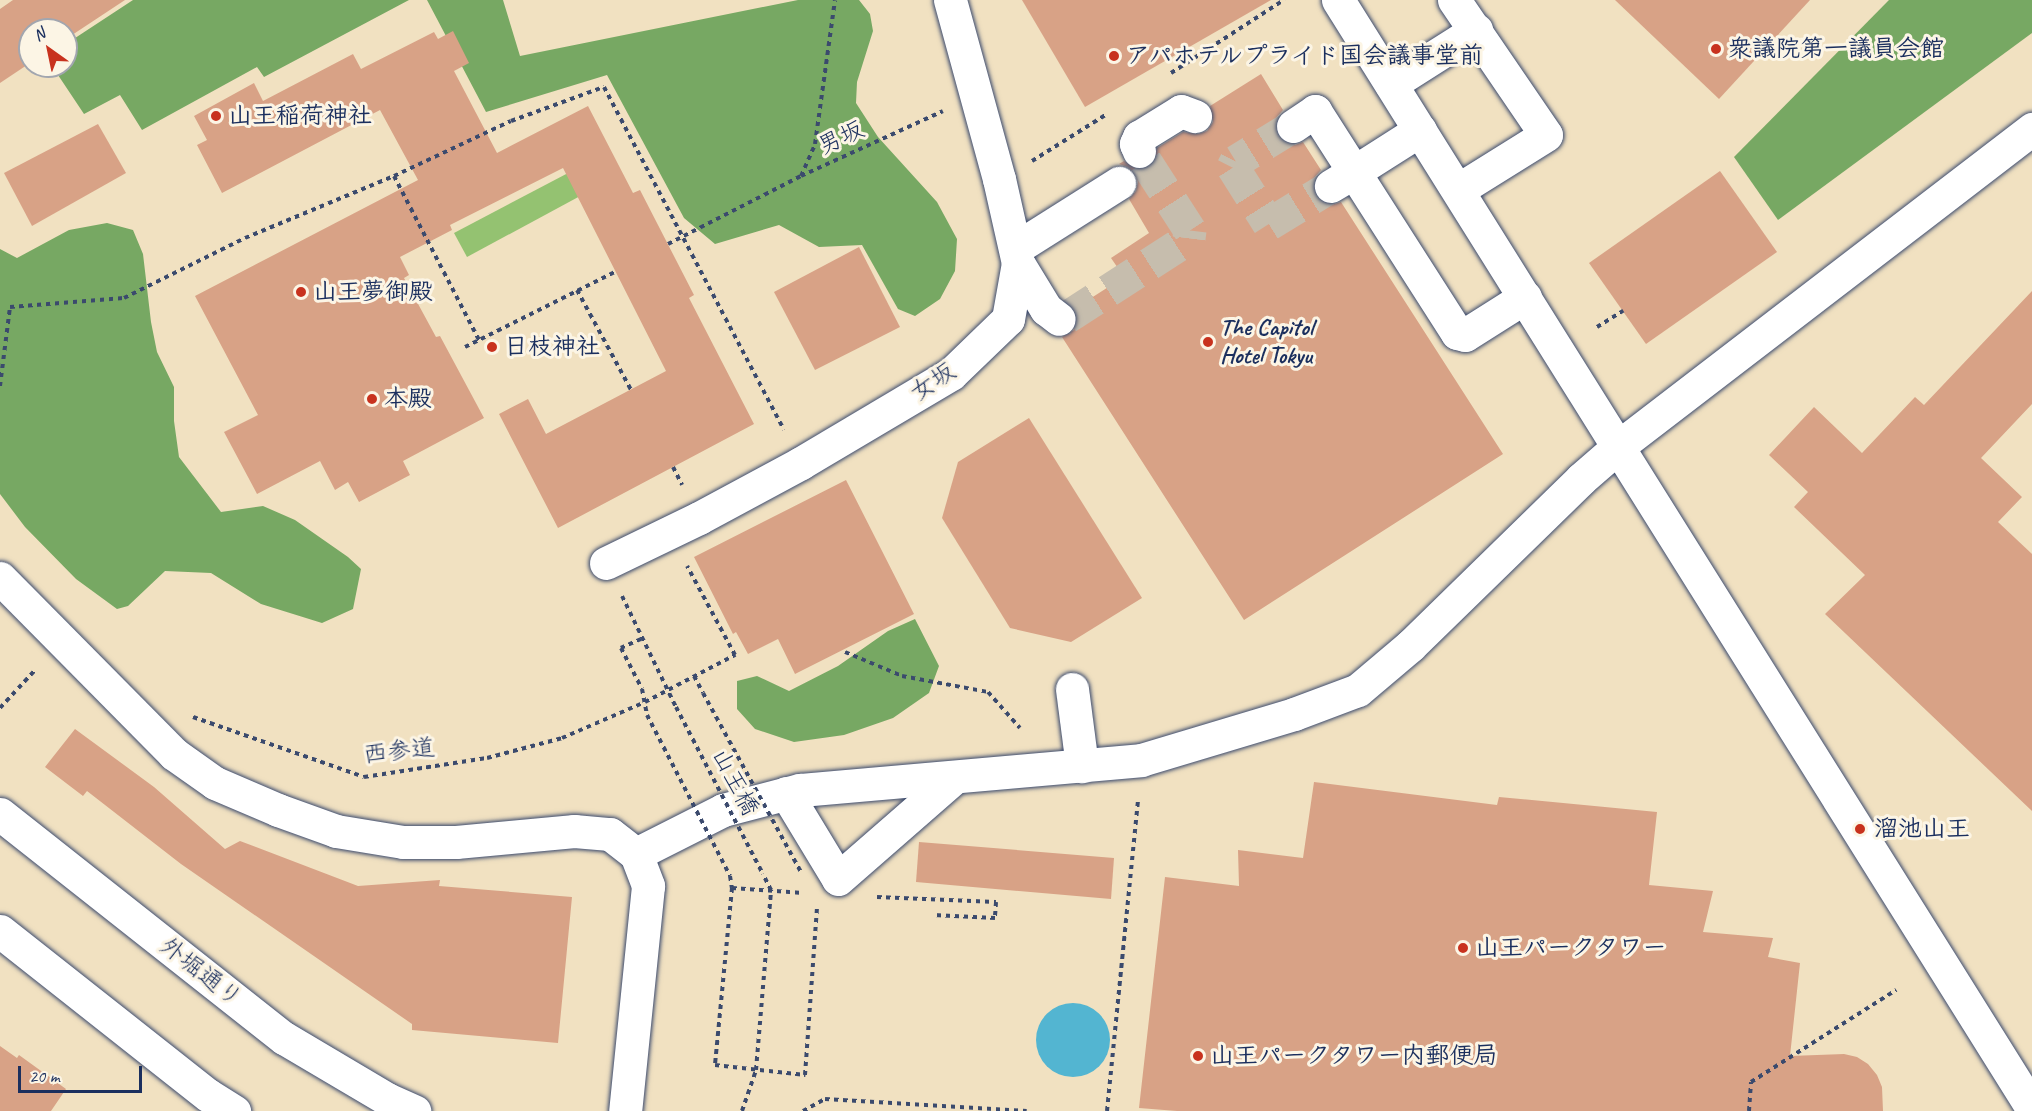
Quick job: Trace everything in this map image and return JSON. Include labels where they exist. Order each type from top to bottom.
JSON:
[{"type":"street","points":[[950,0],[1017,255],[1046,309],[1059,319]]},
{"type":"street","points":[[1338,0],[2032,1108]]},
{"type":"street","points":[[1454,0],[1546,135],[1458,190]]},
{"type":"street","points":[[1391,84],[1476,30]]},
{"type":"street","points":[[1139,151],[1136,144],[1139,137],[1181,111],[1195,116]]},
{"type":"street","points":[[1293,126],[1316,111],[1342,178],[1457,333],[1465,335],[1525,297]]},
{"type":"street","points":[[636,854],[723,810],[786,793],[1140,760],[1294,714],[1358,690],[1410,646],[1619,446],[2032,129]]},
{"type":"street","points":[[1342,178],[1420,130]]},
{"type":"street","points":[[1017,255],[1119,183]]},
{"type":"street","name":"女坂","points":[[606,563],[699,518],[801,463],[951,374],[1008,319],[1017,255]]},
{"type":"street","points":[[0,578],[174,754],[215,783],[278,810],[336,831],[403,842],[456,842],[574,831],[610,834],[636,854],[648,886],[625,1111]]},
{"type":"street","points":[[1072,689],[1082,766]]},
{"type":"street","points":[[786,793],[838,879],[955,777]]},
{"type":"street","name":"外堀通り","points":[[0,814],[284,1038],[387,1099],[414,1111]]},
{"type":"street","points":[[0,931],[212,1106]]},
{"type":"path","points":[[801,176],[815,144],[835,0]]},
{"type":"path","points":[[1276,5],[1284,0]]},
{"type":"path","points":[[0,386],[10,307],[124,298],[244,238],[394,176],[511,121],[604,87],[801,463]]},
{"type":"path","name":"男坂","points":[[668,244],[801,176],[976,96]]},
{"type":"path","points":[[394,176],[479,340]]},
{"type":"path","points":[[465,347],[615,272]]},
{"type":"path","points":[[577,290],[631,390]]},
{"type":"path","points":[[1597,327],[1623,311]]},
{"type":"path","name":"山王橋","points":[[606,563],[666,691],[771,890]]},
{"type":"path","name":"西参道","points":[[191,716],[364,777],[487,758],[562,738],[645,702],[735,655],[706,604]]},
{"type":"path","points":[[641,639],[621,648],[642,688],[647,715],[730,876],[732,888],[715,1065],[805,1076],[810,1036],[817,905]]},
{"type":"path","points":[[845,652],[903,676],[988,692],[1020,728]]},
{"type":"path","points":[[0,708],[36,669]]},
{"type":"path","points":[[694,676],[802,873]]},
{"type":"path","points":[[1107,1111],[1138,799]]},
{"type":"path","points":[[732,888],[806,894]]},
{"type":"path","points":[[742,1111],[756,1070],[771,890]]},
{"type":"path","points":[[869,897],[996,902],[995,918],[933,915]]},
{"type":"path","points":[[1749,1111],[1751,1082],[1896,990]]},
{"type":"path","points":[[803,1111],[825,1099],[1027,1111]]},
{"type":"green space","points":[[133,0],[409,0],[264,77],[257,67],[142,130],[120,95],[84,114],[60,78],[78,78],[78,36]]},
{"type":"green space","points":[[427,0],[503,0],[520,56],[798,0],[859,0],[870,14],[873,31],[857,82],[856,103],[878,137],[937,202],[957,239],[955,271],[940,299],[915,316],[898,309],[862,245],[819,247],[779,225],[715,244],[684,218],[607,75],[486,112]]},
{"type":"green space","points":[[1889,0],[2032,0],[2032,33],[1778,220],[1734,157]]},
{"type":"green space","points":[[570,172],[582,195],[467,257],[454,233]]},
{"type":"green space","points":[[107,223],[133,230],[143,254],[157,352],[174,387],[174,421],[179,457],[221,512],[263,506],[295,520],[348,557],[361,569],[353,609],[322,623],[261,604],[211,573],[165,571],[128,606],[117,609],[76,579],[25,527],[0,494],[0,249],[17,258],[69,230]]},
{"type":"green space","points":[[915,619],[939,666],[929,693],[893,718],[844,735],[794,742],[755,729],[737,709],[737,681],[757,676],[789,691],[838,666],[888,631]]},
{"type":"water","points":[[1073,1003],[1094,1009],[1104,1019],[1110,1040],[1104,1061],[1094,1071],[1073,1077],[1052,1071],[1042,1061],[1036,1040],[1042,1019],[1052,1009]]},
{"type":"building","points":[[13,0],[125,0],[78,31],[78,18],[18,18],[18,71],[0,83],[0,9]]},
{"type":"building","name":"アパホテルプライド国会議事堂前","points":[[1022,0],[1271,0],[1085,107]]},
{"type":"building","name":"衆議院第一議員会館","points":[[1615,0],[1810,0],[1719,99]]},
{"type":"building","points":[[453,31],[469,63],[454,71],[497,153],[588,106],[633,193],[640,190],[694,295],[689,298],[754,424],[558,528],[499,414],[528,399],[546,434],[666,371],[563,168],[450,225],[452,230],[400,257],[409,275],[404,278],[436,337],[440,336],[484,418],[403,461],[410,475],[359,502],[348,482],[335,490],[320,461],[257,494],[224,432],[258,415],[195,296],[418,180],[380,110],[222,193],[197,145],[207,140],[194,116],[254,83],[263,101],[353,54],[361,69],[434,32],[438,39]]},
{"type":"building","points":[[1261,74],[1283,110],[1276,118],[1274,128],[1277,136],[1285,143],[1295,145],[1303,142],[1321,170],[1314,178],[1312,186],[1315,196],[1331,205],[1341,202],[1503,454],[1244,620],[1062,337],[1074,330],[1078,321],[1074,309],[1124,277],[1111,258],[1149,233],[1129,199],[1136,191],[1138,182],[1135,174],[1128,167],[1119,164],[1124,161],[1136,169],[1146,168],[1154,162],[1157,148],[1183,132],[1198,134],[1207,131],[1213,122],[1210,106]]},
{"type":"building","points":[[98,124],[126,173],[32,226],[4,173]]},
{"type":"building","points":[[1720,171],[1777,252],[1646,344],[1589,263]]},
{"type":"building","points":[[859,247],[900,327],[815,370],[774,292]]},
{"type":"building","points":[[2032,291],[2032,404],[1981,458],[2022,497],[1998,522],[2032,554],[2032,811],[1825,614],[1865,575],[1794,507],[1808,492],[1769,455],[1814,407],[1862,453],[1915,397],[1924,405]]},
{"type":"building","points":[[1029,418],[1142,598],[1071,642],[1010,628],[942,518],[958,462]]},
{"type":"building","points":[[846,480],[914,614],[795,674],[778,639],[748,654],[736,632],[733,634],[694,557]]},
{"type":"building","points":[[75,729],[154,787],[225,849],[240,841],[358,886],[440,880],[439,886],[572,897],[558,1043],[412,1030],[412,1024],[181,864],[87,791],[83,796],[45,767]]},
{"type":"building","name":"山王パークタワー","points":[[1314,782],[1497,805],[1499,797],[1657,812],[1649,885],[1713,891],[1703,932],[1773,938],[1768,957],[1800,963],[1790,1056],[1844,1054],[1857,1057],[1868,1064],[1877,1075],[1882,1087],[1883,1111],[1177,1111],[1139,1108],[1165,877],[1239,886],[1238,850],[1303,858]]},
{"type":"building","points":[[919,842],[1114,858],[1111,899],[916,882]]},
{"type":"building","points":[[0,1046],[17,1058],[19,1055],[66,1089],[51,1111],[0,1111]]},
{"type":"tunnel","points":[[1293,126],[1236,161],[1233,167],[1269,224],[1331,186]]},
{"type":"tunnel","points":[[1059,319],[1067,317],[1189,238],[1190,230],[1139,151]]},
{"type":"place","name":"衆議院第一議員会館","points":[[1716,49]]},
{"type":"place","name":"アパホテルプライド国会議事堂前","points":[[1114,56]]},
{"type":"place","name":"山王稲荷神社","points":[[216,116]]},
{"type":"place","name":"山王夢御殿","points":[[301,292]]},
{"type":"place","name":"The Capitol Hotel Tokyu","points":[[1208,342]]},
{"type":"place","name":"日枝神社","points":[[492,347]]},
{"type":"place","name":"本殿","points":[[372,399]]},
{"type":"place","name":"溜池山王","points":[[1860,829]]},
{"type":"place","name":"山王パークタワー","points":[[1463,948]]},
{"type":"place","name":"山王パークタワー内郵便局","points":[[1198,1056]]}]
